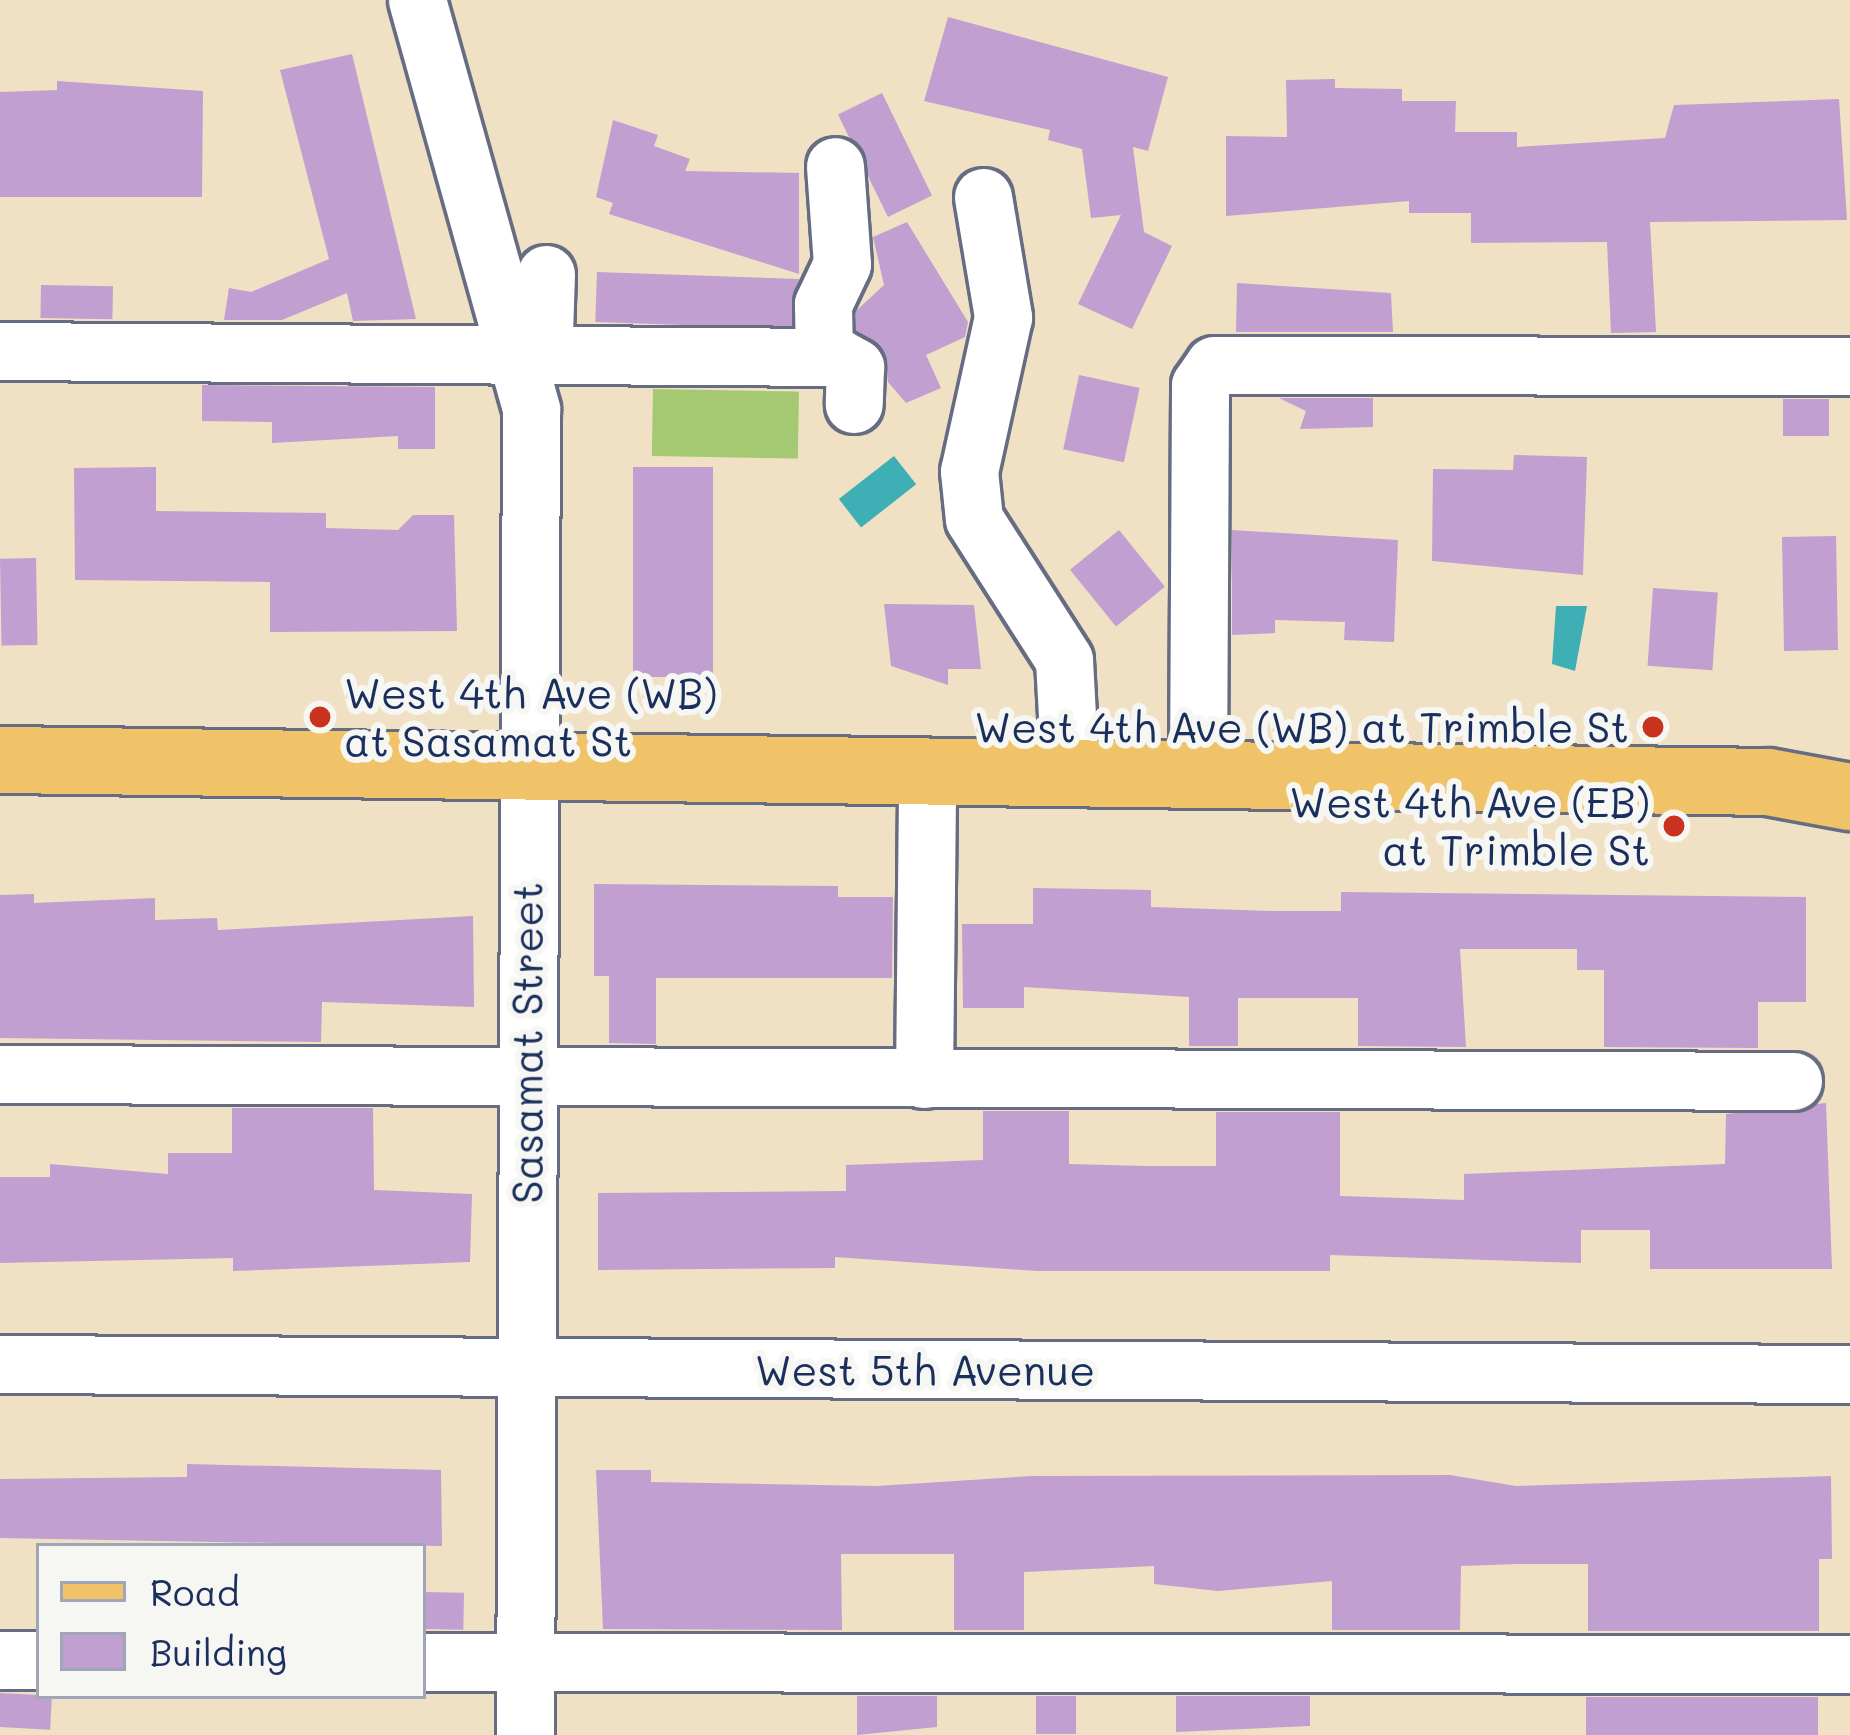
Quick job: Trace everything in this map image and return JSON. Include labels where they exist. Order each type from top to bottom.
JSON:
[{"type":"main road","points":[[0,760],[1768,782],[1850,797]]},
{"type":"street","name":"Sasamat Street","points":[[417,0],[531,409],[525,1735]]},
{"type":"street","points":[[824,357],[824,304],[842,264],[835,166]]},
{"type":"street","points":[[983,197],[1004,317],[969,470],[974,519],[1064,660],[1070,772]]},
{"type":"street","points":[[518,353],[544,334],[546,274]]},
{"type":"street","points":[[0,351],[824,357],[855,367],[854,404]]},
{"type":"street","points":[[1198,775],[1200,385],[1214,364],[1850,366]]},
{"type":"street","points":[[924,1079],[927,771]]},
{"type":"street","points":[[0,1074],[1792,1081]]},
{"type":"street","name":"West 5th Avenue","points":[[0,1364],[1850,1374]]},
{"type":"street","points":[[0,1660],[36,1660]]},
{"type":"street","points":[[426,1662],[1850,1664]]},
{"type":"green space","points":[[653,389],[799,392],[798,459],[652,456]]},
{"type":"water","points":[[894,456],[916,484],[861,527],[839,499]]},
{"type":"water","points":[[1556,606],[1587,606],[1575,671],[1552,664]]},
{"type":"building","points":[[948,17],[1168,77],[1148,151],[1133,147],[1144,232],[1172,246],[1132,329],[1078,304],[1121,215],[1091,218],[1082,149],[1048,140],[1050,130],[924,101]]},
{"type":"building","points":[[352,54],[416,319],[353,321],[347,293],[282,320],[224,320],[229,288],[251,292],[329,259],[280,70]]},
{"type":"building","points":[[1335,79],[1335,88],[1402,89],[1402,101],[1456,101],[1455,132],[1517,132],[1517,147],[1665,138],[1674,105],[1839,99],[1847,220],[1650,222],[1656,332],[1611,333],[1607,242],[1471,243],[1471,213],[1409,213],[1409,201],[1226,216],[1226,136],[1287,137],[1286,80]]},
{"type":"building","points":[[57,81],[203,91],[202,197],[0,197],[0,92],[57,90]]},
{"type":"building","points":[[882,93],[932,195],[888,217],[838,114]]},
{"type":"building","points":[[613,120],[658,135],[654,146],[690,159],[685,171],[799,173],[799,274],[609,214],[613,203],[596,197]]},
{"type":"building","points":[[907,222],[968,322],[965,337],[926,355],[941,388],[906,403],[888,382],[883,350],[856,330],[856,311],[884,285],[873,237]]},
{"type":"building","points":[[597,272],[799,279],[797,329],[595,322]]},
{"type":"building","points":[[1237,283],[1391,293],[1393,332],[1236,332]]},
{"type":"building","points":[[41,285],[113,286],[112,319],[40,318]]},
{"type":"building","points":[[1079,375],[1140,388],[1124,462],[1063,449]]},
{"type":"building","points":[[202,385],[435,387],[435,449],[398,449],[398,436],[272,443],[272,422],[202,421]]},
{"type":"building","points":[[1279,398],[1373,398],[1373,427],[1300,429],[1306,411]]},
{"type":"building","points":[[1783,399],[1829,399],[1829,436],[1783,436]]},
{"type":"building","points":[[1514,455],[1587,457],[1583,575],[1432,561],[1433,469],[1513,470]]},
{"type":"building","points":[[156,467],[156,511],[326,513],[326,528],[398,530],[413,515],[454,515],[457,631],[270,632],[270,582],[75,580],[74,468]]},
{"type":"building","points":[[633,467],[713,467],[713,677],[633,677]]},
{"type":"building","points":[[1119,530],[1165,587],[1116,626],[1070,570]]},
{"type":"building","points":[[1232,530],[1398,540],[1394,642],[1344,640],[1345,622],[1275,620],[1275,633],[1232,635]]},
{"type":"building","points":[[1836,536],[1838,650],[1784,651],[1782,537]]},
{"type":"building","points":[[36,558],[38,645],[2,646],[0,559]]},
{"type":"building","points":[[1653,588],[1718,593],[1712,670],[1648,666]]},
{"type":"building","points":[[884,604],[974,605],[981,669],[948,669],[948,685],[891,666]]},
{"type":"building","points":[[594,884],[838,886],[838,897],[893,897],[892,978],[656,978],[656,1044],[609,1043],[609,976],[594,976]]},
{"type":"building","points":[[1033,888],[1151,890],[1151,907],[1271,911],[1341,911],[1341,892],[1806,897],[1806,1002],[1758,1002],[1758,1048],[1604,1047],[1604,970],[1577,970],[1577,949],[1460,949],[1466,1047],[1358,1046],[1358,998],[1238,998],[1238,1046],[1189,1046],[1189,997],[1024,987],[1024,1008],[963,1008],[962,924],[1033,924]]},
{"type":"building","points":[[34,894],[34,903],[155,898],[155,920],[217,918],[218,930],[473,916],[474,1007],[322,1002],[321,1042],[0,1038],[0,895]]},
{"type":"building","points":[[1826,1103],[1832,1269],[1650,1269],[1650,1230],[1581,1230],[1581,1263],[1330,1255],[1330,1271],[1037,1271],[835,1257],[835,1268],[598,1270],[598,1193],[846,1191],[846,1165],[983,1160],[983,1111],[1069,1111],[1069,1164],[1145,1166],[1216,1166],[1216,1112],[1340,1112],[1340,1196],[1464,1200],[1464,1174],[1725,1164],[1726,1114]]},
{"type":"building","points":[[232,1108],[373,1108],[374,1190],[472,1194],[470,1262],[233,1271],[233,1258],[0,1263],[0,1177],[50,1177],[50,1164],[168,1174],[168,1153],[232,1153]]},
{"type":"building","points":[[187,1464],[441,1470],[442,1546],[0,1538],[0,1479],[187,1477]]},
{"type":"building","points":[[596,1470],[651,1470],[651,1482],[877,1486],[1032,1476],[1450,1475],[1516,1486],[1831,1476],[1832,1559],[1819,1559],[1819,1631],[1588,1631],[1588,1564],[1461,1566],[1460,1630],[1332,1630],[1332,1581],[1218,1591],[1154,1584],[1154,1566],[1024,1572],[1024,1630],[954,1630],[954,1554],[841,1554],[842,1630],[603,1629]]},
{"type":"building","points":[[426,1592],[464,1593],[463,1630],[426,1629]]},
{"type":"building","points":[[0,1693],[52,1699],[50,1730],[0,1727]]},
{"type":"building","points":[[857,1696],[937,1696],[937,1727],[857,1735]]},
{"type":"building","points":[[1036,1696],[1076,1696],[1076,1734],[1036,1734]]},
{"type":"building","points":[[1176,1696],[1310,1696],[1310,1726],[1176,1732]]},
{"type":"building","points":[[1586,1697],[1818,1697],[1818,1735],[1586,1735]]},
{"type":"place","name":"West 4th Ave (WB) at Sasamat St","points":[[320,717]]},
{"type":"place","name":"West 4th Ave (WB) at Trimble St","points":[[1653,727]]},
{"type":"place","name":"West 4th Ave (EB) at Trimble St","points":[[1674,826]]}]
